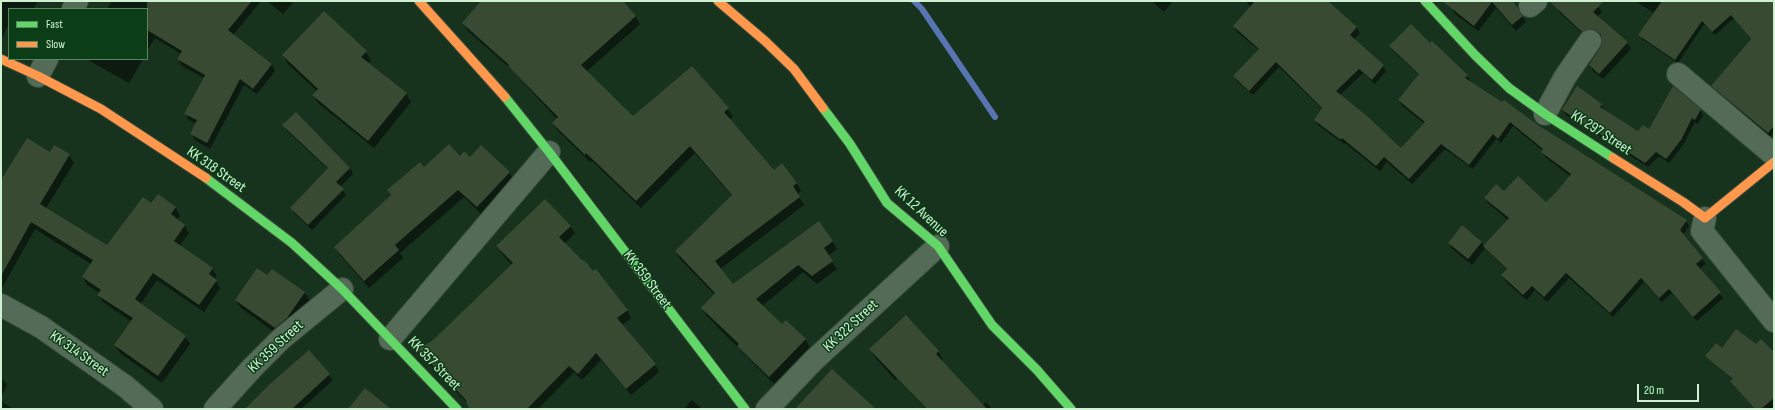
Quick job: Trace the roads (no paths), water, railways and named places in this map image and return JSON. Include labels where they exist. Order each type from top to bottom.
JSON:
[{"type":"street","name":"KK 359 Street","points":[[419,1],[490,79],[549,152],[745,409]]},
{"type":"street","name":"KK 12 Avenue","points":[[718,1],[765,41],[794,69],[850,144],[887,203],[938,246],[992,325],[1037,370],[1071,409]]},
{"type":"street","name":"KK 297 Street","points":[[1425,1],[1475,55],[1509,88],[1545,114],[1683,202],[1705,218]]},
{"type":"street","points":[[1545,114],[1565,77],[1590,41]]},
{"type":"street","name":"KK 318 Street","points":[[1,59],[42,67],[101,109],[201,175],[292,243],[342,289],[390,339]]},
{"type":"street","points":[[1678,74],[1774,155]]},
{"type":"street","points":[[390,339],[549,152]]},
{"type":"street","points":[[1774,162],[1705,218],[1702,231],[1774,321]]},
{"type":"street","name":"KK 322 Street","points":[[767,409],[819,355],[938,246]]},
{"type":"street","name":"KK 359 Street","points":[[215,409],[253,367],[281,340],[342,289]]},
{"type":"street","name":"KK 314 Street","points":[[1,305],[41,327],[125,386],[152,409]]},
{"type":"street","name":"KK 357 Street","points":[[390,339],[458,409]]},
{"type":"waterway","points":[[914,1],[922,9],[995,117]]}]
